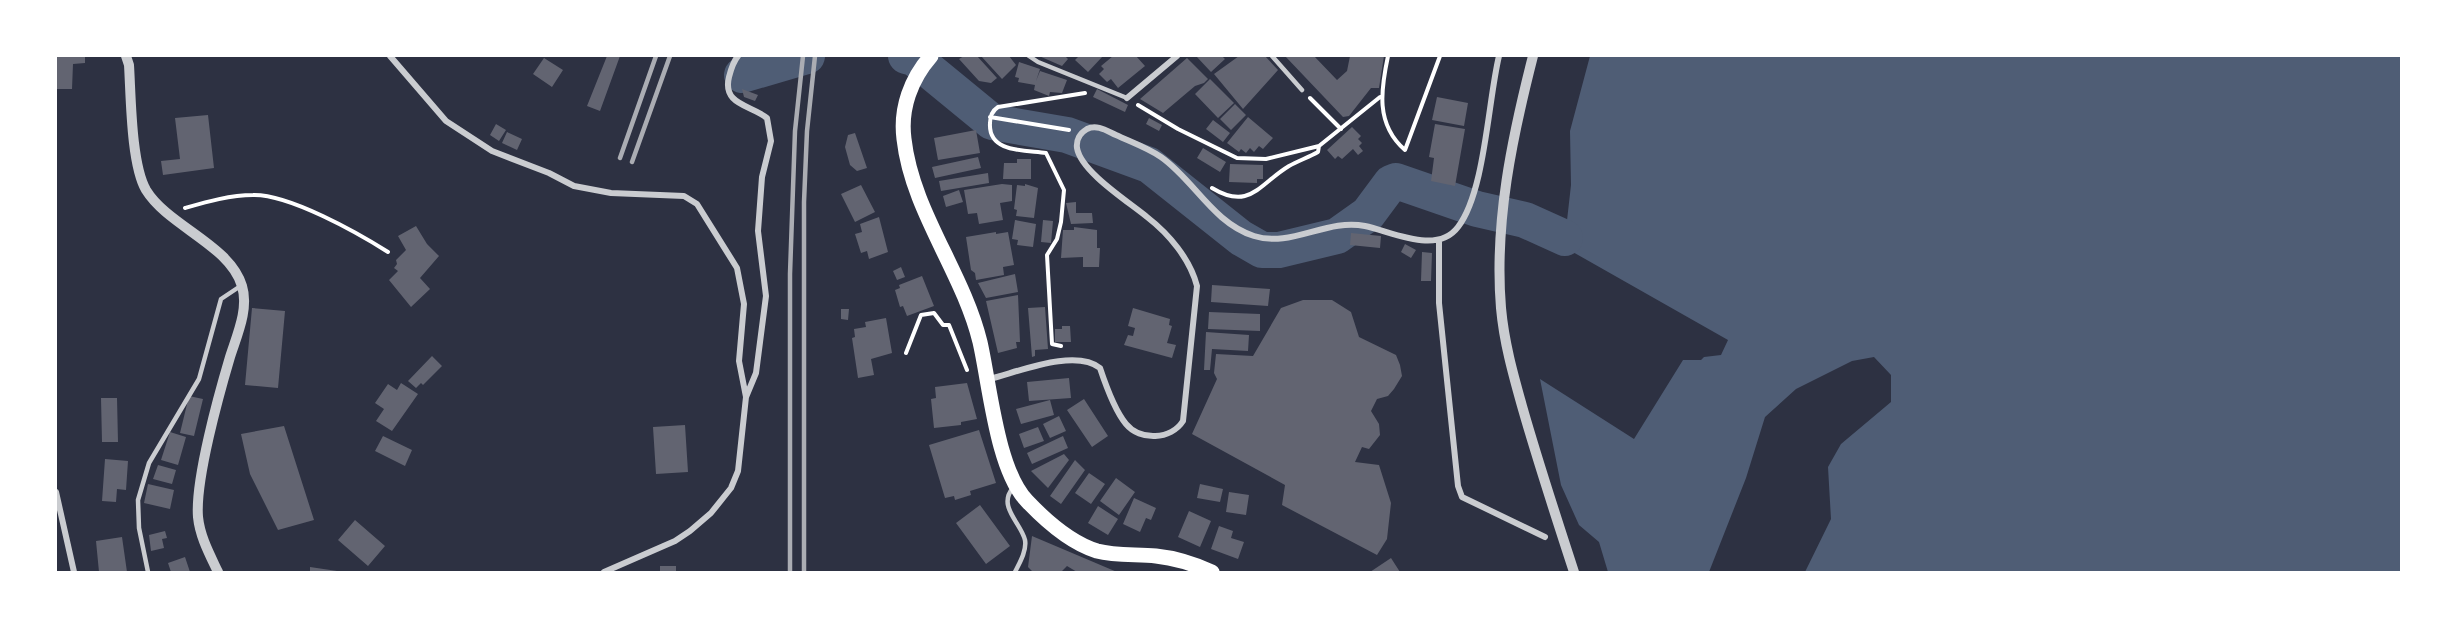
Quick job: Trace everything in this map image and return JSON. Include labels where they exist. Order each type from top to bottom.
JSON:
[{"type":"highway","points":[[931,56],[912,82],[904,110],[903,136],[908,168],[969,307],[987,375],[1005,461],[1015,486],[1027,501],[1058,529],[1097,551],[1187,561],[1212,573]]},
{"type":"street","points":[[126,56],[129,65],[138,166],[147,191],[171,215],[227,261],[242,285],[244,307],[222,386],[203,475],[198,517],[205,544],[218,573]]},
{"type":"street","points":[[390,56],[446,121],[492,151],[549,173],[574,186],[611,193],[684,196],[697,204],[737,268],[744,303],[739,361],[746,397]]},
{"type":"street","points":[[604,573],[675,541],[711,513],[731,488],[738,471],[746,397],[756,373],[766,296],[758,231],[762,177],[771,141],[767,118],[738,104],[729,93],[728,84],[734,61],[738,56]]},
{"type":"street","points":[[1127,98],[1177,56]]},
{"type":"street","points":[[987,375],[1076,359],[1094,363],[1100,368],[1126,424],[1134,430],[1159,436],[1171,434],[1179,426],[1186,409],[1197,286],[1194,274],[1167,235],[1106,185],[1083,161],[1077,147],[1081,133],[1091,127],[1099,127],[1162,158],[1223,219],[1254,236],[1284,238],[1340,223],[1362,225],[1427,241],[1439,240],[1458,227],[1474,197],[1498,56]]},
{"type":"street","points":[[1533,56],[1515,126],[1504,192],[1501,310],[1508,355],[1536,454],[1574,573]]},
{"type":"street","points":[[1439,240],[1439,303],[1458,486],[1462,497],[1545,537]]},
{"type":"street","points":[[56,492],[74,573]]},
{"type":"lane","points":[[1029,56],[1038,62],[1127,98]]},
{"type":"lane","points":[[1272,56],[1302,90]]},
{"type":"lane","points":[[148,573],[140,528],[138,500],[149,463],[199,379],[221,299],[242,285]]},
{"type":"lane","points":[[1015,486],[1009,492],[1008,504],[1025,540],[1024,551],[1015,573]]},
{"type":"path","points":[[1388,56],[1380,97],[1384,120],[1397,143],[1405,150],[1440,56]]},
{"type":"path","points":[[1076,359],[1077,347],[1052,344],[1047,255],[1057,239],[1061,222],[1062,182],[1046,153],[1013,150],[996,142],[989,132],[990,117],[998,107],[1084,94],[1090,82]]},
{"type":"path","points":[[1302,90],[1341,129]]},
{"type":"path","points":[[1127,98],[1178,129],[1237,158],[1266,159],[1319,146],[1380,97]]},
{"type":"path","points":[[990,117],[1081,133]]},
{"type":"path","points":[[1203,182],[1234,198],[1255,193],[1288,167],[1318,152],[1319,146]]},
{"type":"path","points":[[171,215],[181,209],[199,204],[233,197],[262,195],[323,216],[358,233],[388,252]]},
{"type":"path","points":[[906,353],[921,315],[934,313],[943,325],[949,325],[968,373],[987,375]]},
{"type":"water","points":[[1590,56],[2401,56],[2401,572],[1805,572],[1831,519],[1828,467],[1841,444],[1891,402],[1891,375],[1874,357],[1852,361],[1796,389],[1765,417],[1746,478],[1709,572],[1608,572],[1599,542],[1579,525],[1561,485],[1540,379],[1634,439],[1683,360],[1701,360],[1704,357],[1721,355],[1728,340],[1564,247],[1571,185],[1570,131]]},
{"type":"building","points":[[56,56],[85,56],[85,63],[73,64],[72,89],[56,89]]},
{"type":"building","points":[[607,56],[620,56],[600,111],[587,106]]},
{"type":"building","points":[[964,56],[977,56],[997,78],[991,83],[979,81],[959,59]]},
{"type":"building","points":[[981,56],[1009,56],[1016,65],[1002,79]]},
{"type":"building","points":[[1039,56],[1065,56],[1068,59],[1062,66]]},
{"type":"building","points":[[1079,56],[1103,56],[1088,72],[1075,60]]},
{"type":"building","points":[[1113,56],[1136,56],[1145,66],[1118,88],[1111,79],[1107,82],[1099,74],[1104,69],[1101,66]]},
{"type":"building","points":[[1196,56],[1222,56],[1225,59],[1211,72]]},
{"type":"building","points":[[1239,56],[1265,56],[1278,70],[1243,109],[1214,74]]},
{"type":"building","points":[[1285,56],[1314,56],[1337,80],[1347,71],[1350,56],[1384,56],[1379,88],[1371,88],[1349,116],[1343,117]]},
{"type":"building","points":[[544,58],[563,70],[552,87],[533,74]]},
{"type":"building","points":[[1187,58],[1208,79],[1204,83],[1195,86],[1163,113],[1140,99]]},
{"type":"building","points":[[1019,62],[1040,69],[1036,81],[1040,71],[1067,80],[1062,93],[1050,92],[1049,96],[1034,90],[1035,85],[1018,82],[1019,78],[1015,77]]},
{"type":"building","points":[[1210,79],[1234,103],[1218,118],[1195,94]]},
{"type":"building","points":[[742,89],[758,95],[755,101],[744,97]]},
{"type":"building","points":[[1097,89],[1128,105],[1125,112],[1093,97]]},
{"type":"building","points":[[1437,97],[1468,103],[1464,126],[1432,120]]},
{"type":"building","points":[[1235,104],[1246,115],[1231,130],[1220,119]]},
{"type":"building","points":[[208,115],[214,168],[163,175],[161,161],[180,159],[175,118]]},
{"type":"building","points":[[1248,117],[1273,138],[1263,149],[1259,146],[1254,152],[1250,148],[1246,153],[1241,149],[1239,152],[1227,143]]},
{"type":"building","points":[[1149,118],[1162,125],[1159,131],[1146,124]]},
{"type":"building","points":[[1213,120],[1230,133],[1223,142],[1206,129]]},
{"type":"building","points":[[496,124],[506,130],[499,141],[490,135]]},
{"type":"building","points":[[1435,124],[1465,129],[1455,186],[1431,181],[1434,158],[1429,157]]},
{"type":"building","points":[[1352,127],[1361,136],[1358,139],[1362,143],[1359,146],[1363,151],[1358,155],[1353,149],[1342,159],[1338,156],[1335,159],[1327,150]]},
{"type":"building","points":[[976,130],[980,153],[938,160],[934,138]]},
{"type":"building","points":[[507,132],[522,139],[517,150],[502,143]]},
{"type":"building","points":[[855,133],[867,168],[857,171],[850,165],[845,147],[848,135]]},
{"type":"building","points":[[1203,148],[1226,162],[1220,172],[1197,158]]},
{"type":"building","points":[[978,157],[981,168],[935,178],[932,167]]},
{"type":"building","points":[[1017,159],[1031,159],[1031,179],[1003,179],[1004,163],[1017,163]]},
{"type":"building","points":[[1230,164],[1263,165],[1263,179],[1257,179],[1257,183],[1229,182]]},
{"type":"building","points":[[988,173],[989,183],[941,191],[939,181]]},
{"type":"building","points":[[1002,184],[1012,185],[1012,201],[1000,203],[1003,220],[979,224],[977,213],[968,214],[964,190]]},
{"type":"building","points":[[1025,184],[1038,188],[1034,218],[1016,216],[1017,210],[1014,209],[1017,185],[1025,186]]},
{"type":"building","points":[[861,185],[875,212],[855,222],[841,194]]},
{"type":"building","points":[[959,190],[963,202],[946,207],[943,196]]},
{"type":"building","points":[[1076,202],[1076,213],[1092,213],[1093,223],[1071,224],[1066,203]]},
{"type":"building","points":[[879,217],[888,252],[869,259],[867,251],[861,253],[855,234],[862,232],[860,224]]},
{"type":"building","points":[[1015,220],[1036,224],[1033,247],[1017,245],[1018,240],[1012,239]]},
{"type":"building","points":[[1043,220],[1053,221],[1051,243],[1041,242]]},
{"type":"building","points":[[416,226],[427,244],[439,256],[420,278],[430,289],[411,307],[389,280],[398,271],[394,268],[397,264],[396,260],[406,250],[398,236]]},
{"type":"building","points":[[1074,227],[1097,230],[1097,248],[1100,248],[1099,267],[1083,267],[1083,257],[1061,258],[1063,230],[1074,230]]},
{"type":"building","points":[[996,232],[996,234],[1008,232],[1014,265],[1003,267],[1004,275],[976,280],[975,273],[971,270],[966,237]]},
{"type":"building","points":[[1351,233],[1381,236],[1380,248],[1350,245]]},
{"type":"building","points":[[1405,244],[1416,250],[1411,258],[1401,252]]},
{"type":"building","points":[[1422,252],[1432,253],[1431,281],[1421,281]]},
{"type":"building","points":[[901,267],[905,277],[897,280],[893,271]]},
{"type":"building","points":[[1015,274],[1018,292],[986,298],[978,283]]},
{"type":"building","points":[[922,276],[934,306],[907,316],[903,306],[900,307],[895,290],[900,288],[899,285]]},
{"type":"building","points":[[1212,285],[1270,289],[1268,306],[1211,302]]},
{"type":"building","points":[[1018,295],[1020,342],[1016,342],[1017,348],[998,353],[986,301]]},
{"type":"building","points":[[1303,300],[1332,300],[1351,312],[1359,337],[1396,355],[1400,365],[1402,376],[1394,389],[1388,396],[1377,399],[1371,411],[1379,424],[1380,435],[1369,449],[1362,447],[1355,462],[1379,465],[1391,503],[1387,539],[1377,555],[1282,505],[1285,485],[1192,434],[1217,379],[1214,373],[1216,354],[1253,356],[1281,308]]},
{"type":"building","points":[[1045,307],[1048,349],[1035,350],[1035,356],[1032,357],[1028,308]]},
{"type":"building","points":[[252,308],[285,311],[278,388],[245,385]]},
{"type":"building","points":[[1133,308],[1170,319],[1169,325],[1172,326],[1167,343],[1176,345],[1172,358],[1124,345],[1128,335],[1133,336],[1135,328],[1128,326]]},
{"type":"building","points":[[841,309],[849,309],[848,320],[841,319]]},
{"type":"building","points":[[1209,312],[1260,314],[1260,331],[1208,329]]},
{"type":"building","points":[[886,318],[892,353],[871,359],[874,375],[858,378],[852,338],[855,337],[854,329],[866,327],[865,322]]},
{"type":"building","points":[[1062,326],[1070,326],[1071,342],[1055,342],[1055,329],[1062,329]]},
{"type":"building","points":[[1206,332],[1249,335],[1248,351],[1212,349],[1210,370],[1204,370]]},
{"type":"building","points":[[432,356],[442,366],[423,385],[421,383],[416,388],[408,381]]},
{"type":"building","points":[[1069,378],[1071,398],[1029,401],[1027,382]]},
{"type":"building","points":[[401,383],[418,394],[392,431],[376,421],[384,409],[375,403],[388,384],[397,390]]},
{"type":"building","points":[[967,383],[977,419],[961,422],[961,425],[934,428],[931,399],[936,398],[935,387]]},
{"type":"building","points":[[189,396],[203,399],[194,436],[180,433]]},
{"type":"building","points":[[101,398],[117,398],[118,442],[102,442]]},
{"type":"building","points":[[1084,399],[1108,436],[1092,447],[1067,410]]},
{"type":"building","points":[[1050,400],[1054,415],[1021,424],[1016,409]]},
{"type":"building","points":[[1059,416],[1066,431],[1050,438],[1043,424]]},
{"type":"building","points":[[685,425],[688,472],[656,474],[653,427]]},
{"type":"building","points":[[284,426],[314,520],[278,530],[250,474],[241,434]]},
{"type":"building","points":[[1038,427],[1044,441],[1024,448],[1019,434]]},
{"type":"building","points":[[979,430],[996,483],[970,491],[971,495],[955,500],[954,496],[945,498],[929,445]]},
{"type":"building","points":[[170,432],[186,437],[178,465],[161,460]]},
{"type":"building","points":[[383,436],[412,450],[405,466],[375,451]]},
{"type":"building","points":[[1063,436],[1068,448],[1032,464],[1027,453]]},
{"type":"building","points":[[1064,454],[1069,460],[1048,488],[1031,471]]},
{"type":"building","points":[[105,459],[128,461],[126,490],[117,489],[116,502],[102,501]]},
{"type":"building","points":[[1075,460],[1085,470],[1061,504],[1050,496]]},
{"type":"building","points":[[158,465],[176,470],[172,484],[153,479]]},
{"type":"building","points":[[1089,473],[1105,484],[1091,504],[1075,493]]},
{"type":"building","points":[[1116,478],[1135,492],[1119,515],[1100,501]]},
{"type":"building","points":[[148,484],[174,490],[170,509],[144,503]]},
{"type":"building","points":[[1200,484],[1223,489],[1220,502],[1197,498]]},
{"type":"building","points":[[1229,492],[1249,495],[1246,515],[1226,512]]},
{"type":"building","points":[[1134,498],[1156,508],[1151,520],[1146,518],[1140,532],[1123,524]]},
{"type":"building","points":[[980,505],[1010,546],[986,564],[956,523]]},
{"type":"building","points":[[1098,506],[1118,519],[1108,535],[1088,523]]},
{"type":"building","points":[[1189,511],[1211,521],[1200,547],[1178,537]]},
{"type":"building","points":[[355,520],[385,546],[368,566],[338,540]]},
{"type":"building","points":[[1219,526],[1233,531],[1231,538],[1244,542],[1238,559],[1211,549]]},
{"type":"building","points":[[165,531],[167,538],[162,539],[164,548],[151,551],[149,535]]},
{"type":"building","points":[[1032,536],[1117,572],[1077,572],[1067,566],[1061,572],[1033,572],[1028,567]]},
{"type":"building","points":[[122,537],[127,572],[99,572],[96,541]]},
{"type":"building","points":[[185,557],[190,572],[171,572],[168,563]]},
{"type":"building","points":[[1391,558],[1400,572],[1370,572]]},
{"type":"building","points":[[660,566],[676,566],[676,572],[660,572]]},
{"type":"building","points":[[310,567],[337,571],[337,572],[310,572]]},
{"type":"waterway","points":[[742,75],[807,56]]},
{"type":"waterway","points":[[906,56],[914,58],[992,122],[1067,135],[1149,165],[1241,238],[1262,250],[1279,250],[1337,236],[1368,214],[1391,183],[1396,181],[1477,209],[1525,220],[1565,238]]},
{"type":"railway","points":[[620,158],[656,56]]},
{"type":"railway","points":[[632,162],[670,56]]},
{"type":"railway","points":[[790,572],[790,274],[795,131],[803,56]]},
{"type":"railway","points":[[804,572],[804,202],[807,131],[815,56]]}]
